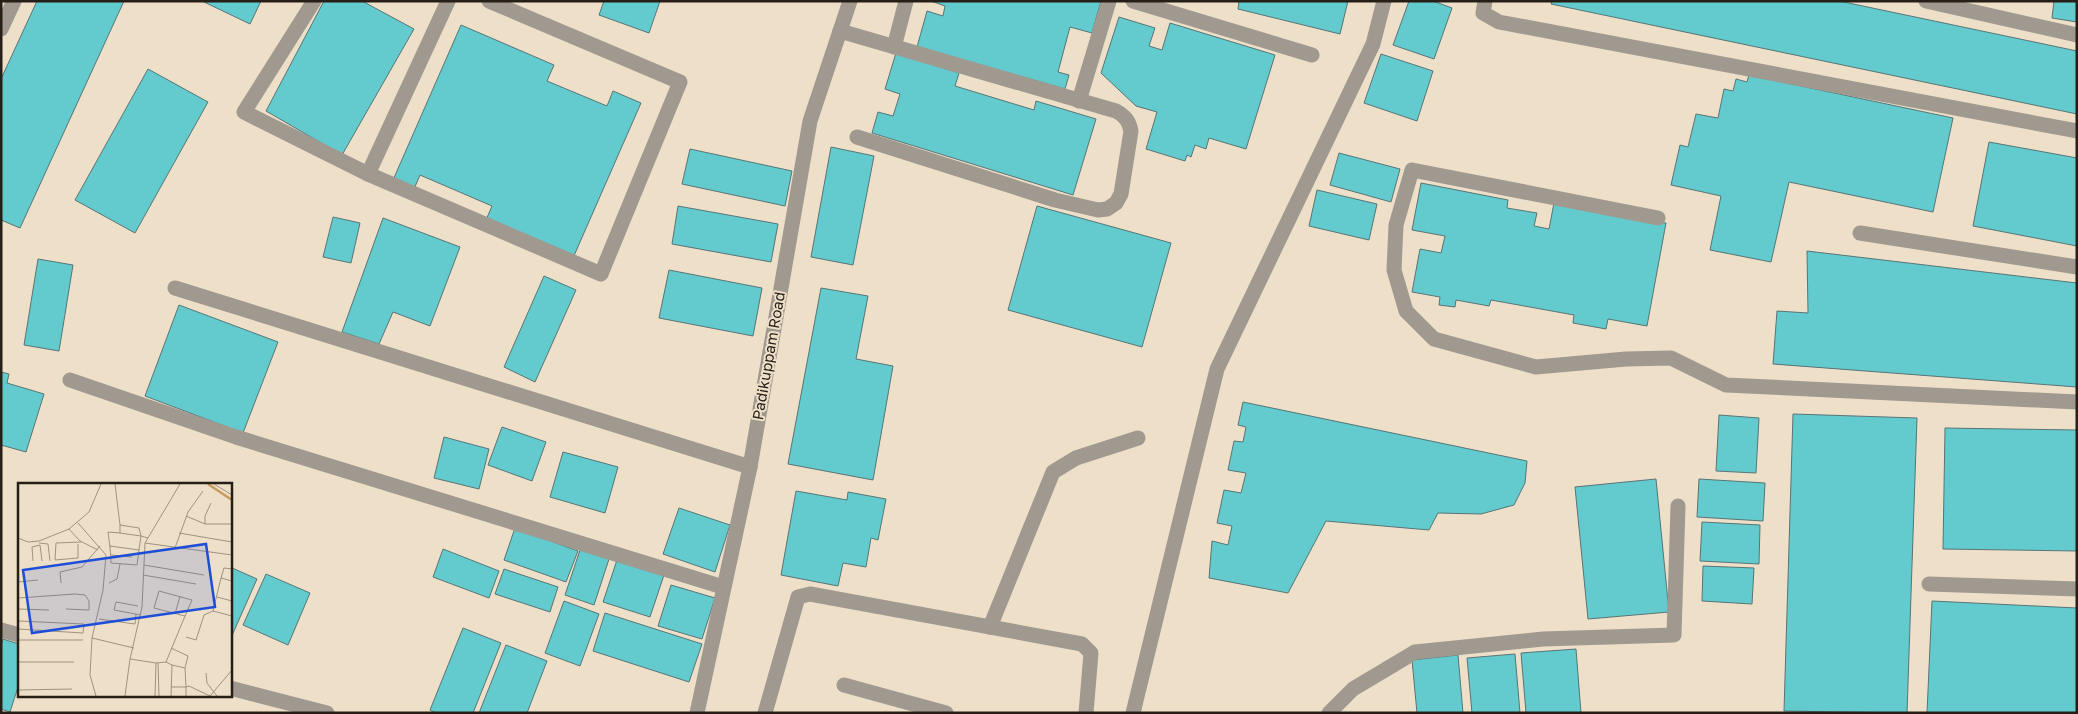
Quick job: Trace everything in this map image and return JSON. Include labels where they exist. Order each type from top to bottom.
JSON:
[{"type":"street","points":[[1,29],[14,1]]},
{"type":"street","points":[[314,1],[244,112],[368,174],[601,274],[680,82],[489,1]]},
{"type":"street","points":[[368,174],[448,1]]},
{"type":"street","name":"Padikuppam Road","points":[[697,713],[750,467],[810,121],[850,1]]},
{"type":"street","points":[[894,46],[906,1]]},
{"type":"street","points":[[1080,101],[1109,1]]},
{"type":"street","points":[[1133,1],[1312,55]]},
{"type":"street","points":[[1133,713],[1217,369],[1373,44],[1384,1]]},
{"type":"street","points":[[1485,1],[1484,13],[1499,22],[2077,132]]},
{"type":"street","points":[[1926,1],[2077,36]]},
{"type":"street","points":[[840,31],[1116,111],[1124,115],[1131,131],[1121,194],[1116,203],[1107,209],[1098,210],[1055,200],[857,137]]},
{"type":"street","points":[[1658,218],[1412,170],[1396,225],[1394,270],[1406,311],[1434,339],[1536,367],[1626,359],[1671,358],[1726,385],[2077,402]]},
{"type":"street","points":[[1860,233],[2077,267]]},
{"type":"street","points":[[176,288],[750,467]]},
{"type":"street","points":[[70,380],[236,437],[723,587]]},
{"type":"street","points":[[990,627],[1053,472],[1076,458],[1138,438]]},
{"type":"street","points":[[1329,713],[1352,689],[1415,652],[1543,639],[1674,635],[1678,506]]},
{"type":"street","points":[[1929,584],[2077,589]]},
{"type":"street","points":[[765,713],[798,597],[810,594],[1082,644],[1091,654],[1086,713]]},
{"type":"street","points":[[1,630],[18,635]]},
{"type":"street","points":[[844,685],[946,713]]},
{"type":"street","points":[[231,688],[328,713]]},
{"type":"building","points":[[37,1],[124,1],[20,228],[1,220],[1,79]]},
{"type":"building","points":[[202,1],[261,1],[250,24]]},
{"type":"building","points":[[324,1],[362,1],[414,29],[342,155],[266,111]]},
{"type":"building","points":[[604,1],[660,1],[649,33],[599,15]]},
{"type":"building","points":[[931,1],[1101,1],[1092,33],[1070,27],[1058,72],[1069,75],[1065,89],[917,47],[927,11],[943,16],[945,6]]},
{"type":"building","points":[[1239,1],[1348,1],[1340,34],[1238,9]]},
{"type":"building","points":[[1409,1],[1433,1],[1452,8],[1434,59],[1393,45]]},
{"type":"building","points":[[1552,1],[1839,1],[2077,51],[2077,114],[1551,4]]},
{"type":"building","points":[[2054,1],[2077,1],[2077,22],[2052,18]]},
{"type":"building","points":[[1119,17],[1155,28],[1149,46],[1162,50],[1170,23],[1275,55],[1246,149],[1209,138],[1206,149],[1195,145],[1191,157],[1187,155],[1185,161],[1146,149],[1157,112],[1136,106],[1101,73]]},
{"type":"building","points":[[461,25],[554,65],[547,81],[607,106],[613,91],[641,103],[573,258],[486,220],[492,206],[420,175],[414,189],[393,180]]},
{"type":"building","points":[[896,53],[959,73],[955,86],[1034,110],[1036,101],[1096,119],[1073,195],[872,133],[878,112],[893,116],[900,94],[885,89]]},
{"type":"building","points":[[1381,54],[1433,71],[1417,121],[1364,103]]},
{"type":"building","points":[[148,69],[208,102],[135,233],[75,200]]},
{"type":"building","points":[[1749,75],[1953,118],[1933,212],[1789,182],[1771,262],[1710,250],[1721,196],[1671,185],[1680,145],[1688,147],[1696,114],[1718,118],[1724,89],[1733,91],[1736,79],[1747,82]]},
{"type":"building","points":[[1989,142],[2077,158],[2077,246],[1973,226]]},
{"type":"building","points":[[831,147],[874,156],[853,265],[811,257]]},
{"type":"building","points":[[690,149],[792,171],[785,206],[682,184]]},
{"type":"building","points":[[1339,153],[1400,169],[1391,202],[1330,185]]},
{"type":"building","points":[[1421,183],[1508,200],[1507,208],[1537,213],[1534,226],[1549,229],[1554,203],[1666,223],[1647,326],[1608,319],[1606,329],[1573,323],[1574,315],[1491,300],[1489,306],[1456,300],[1455,307],[1439,305],[1440,297],[1412,292],[1420,249],[1441,253],[1445,236],[1412,230]]},
{"type":"building","points":[[1317,190],[1377,204],[1369,240],[1309,226]]},
{"type":"building","points":[[678,206],[778,224],[771,262],[672,244]]},
{"type":"building","points":[[1037,206],[1171,243],[1142,347],[1008,310]]},
{"type":"building","points":[[333,217],[360,223],[351,263],[323,257]]},
{"type":"building","points":[[383,218],[460,247],[430,326],[393,312],[379,344],[342,332]]},
{"type":"building","points":[[1807,251],[2077,283],[2077,387],[1773,364],[1777,311],[1808,313]]},
{"type":"building","points":[[38,259],[73,265],[59,351],[24,345]]},
{"type":"building","points":[[669,270],[762,288],[753,336],[659,318]]},
{"type":"building","points":[[544,276],[576,290],[535,382],[504,367]]},
{"type":"building","points":[[821,288],[868,296],[856,359],[893,366],[873,480],[788,464]]},
{"type":"building","points":[[179,305],[278,342],[243,433],[145,396]]},
{"type":"building","points":[[1,372],[9,374],[7,383],[44,394],[26,452],[1,445]]},
{"type":"building","points":[[1243,402],[1527,461],[1525,483],[1514,505],[1481,514],[1438,513],[1429,530],[1326,521],[1288,593],[1209,578],[1212,541],[1228,545],[1232,526],[1217,523],[1224,490],[1241,493],[1246,473],[1228,470],[1234,441],[1243,442],[1246,427],[1238,425]]},
{"type":"building","points":[[1793,414],[1917,418],[1907,713],[1784,711]]},
{"type":"building","points":[[1719,415],[1759,418],[1756,473],[1716,471]]},
{"type":"building","points":[[502,427],[546,442],[532,481],[488,465]]},
{"type":"building","points":[[1945,428],[2077,430],[2077,551],[1943,549]]},
{"type":"building","points":[[444,437],[489,449],[479,489],[434,478]]},
{"type":"building","points":[[563,452],[618,467],[605,513],[550,497]]},
{"type":"building","points":[[1656,479],[1669,612],[1588,619],[1575,487]]},
{"type":"building","points":[[1699,479],[1765,483],[1763,521],[1697,517]]},
{"type":"building","points":[[796,491],[847,500],[848,492],[886,499],[878,540],[871,538],[866,567],[843,563],[838,586],[781,575]]},
{"type":"building","points":[[679,508],[730,525],[715,572],[663,554]]},
{"type":"building","points":[[1702,522],[1760,525],[1759,564],[1700,561]]},
{"type":"building","points":[[515,528],[578,551],[566,582],[504,560]]},
{"type":"building","points":[[443,549],[499,571],[489,598],[433,577]]},
{"type":"building","points":[[580,550],[609,559],[594,605],[565,595]]},
{"type":"building","points":[[617,560],[664,575],[650,617],[603,602]]},
{"type":"building","points":[[1703,566],[1754,568],[1752,604],[1702,601]]},
{"type":"building","points":[[231,567],[257,579],[231,638]]},
{"type":"building","points":[[504,569],[558,587],[550,612],[495,594]]},
{"type":"building","points":[[266,574],[310,593],[288,645],[243,625]]},
{"type":"building","points":[[671,585],[715,598],[702,639],[658,626]]},
{"type":"building","points":[[564,601],[599,614],[580,666],[545,653]]},
{"type":"building","points":[[1932,601],[2077,608],[2077,713],[1927,713]]},
{"type":"building","points":[[605,613],[702,644],[689,682],[593,651]]},
{"type":"building","points":[[463,628],[501,643],[473,713],[436,713],[430,710]]},
{"type":"building","points":[[3,639],[18,644],[18,687],[10,712],[1,709],[1,645]]},
{"type":"building","points":[[506,645],[547,661],[527,713],[479,713]]},
{"type":"building","points":[[1576,649],[1581,713],[1526,713],[1521,653]]},
{"type":"building","points":[[1515,654],[1520,713],[1472,713],[1467,658]]},
{"type":"building","points":[[1458,655],[1463,713],[1417,713],[1412,660]]}]
